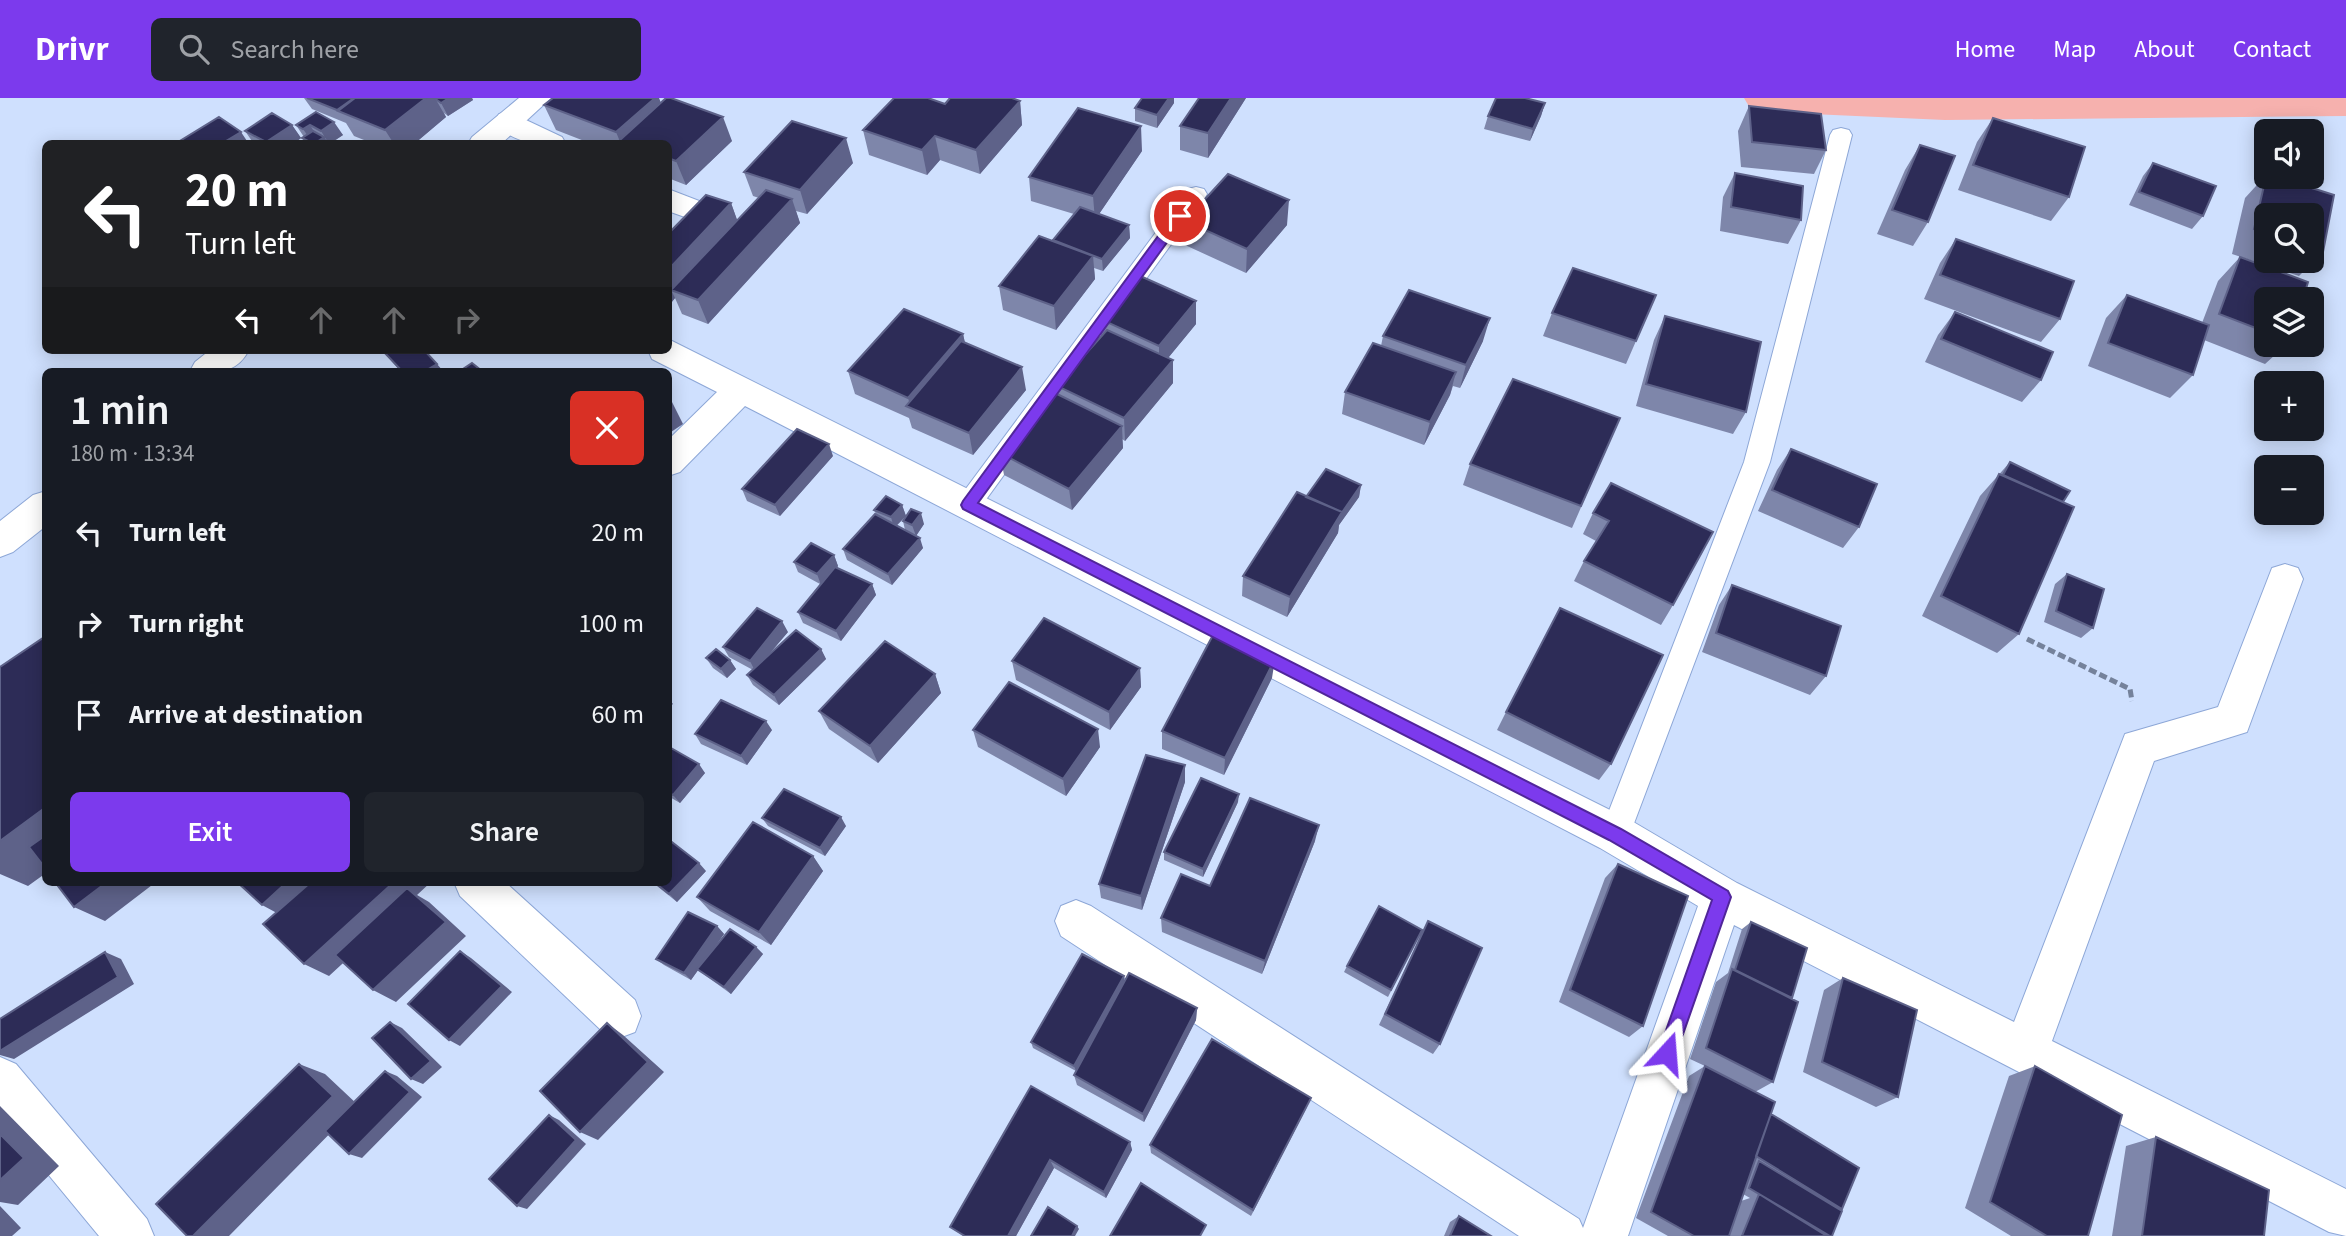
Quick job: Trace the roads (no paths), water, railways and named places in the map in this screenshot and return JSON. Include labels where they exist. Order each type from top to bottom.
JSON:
[{"type":"street","points":[[487,140],[537,98]]},
{"type":"street","points":[[509,121],[545,140]]},
{"type":"street","points":[[211,368],[228,354]]},
{"type":"street","points":[[672,354],[1615,834],[1722,897],[2346,1215]]},
{"type":"street","points":[[672,458],[741,389]]},
{"type":"street","points":[[0,542],[42,508]]},
{"type":"street","points":[[2025,1052],[2139,747],[2233,720],[2285,579]]},
{"type":"street","points":[[479,886],[619,1016]]},
{"type":"street","points":[[1604,1236],[1722,897]]},
{"type":"street","points":[[1076,921],[1562,1236]]},
{"type":"street","points":[[0,1080],[131,1236]]},
{"type":"lane","points":[[1615,834],[1757,463],[1841,135]]},
{"type":"lane","points":[[968,505],[1196,194]]},
{"type":"waterway","points":[[1766,98],[1945,106],[2346,102]]}]
